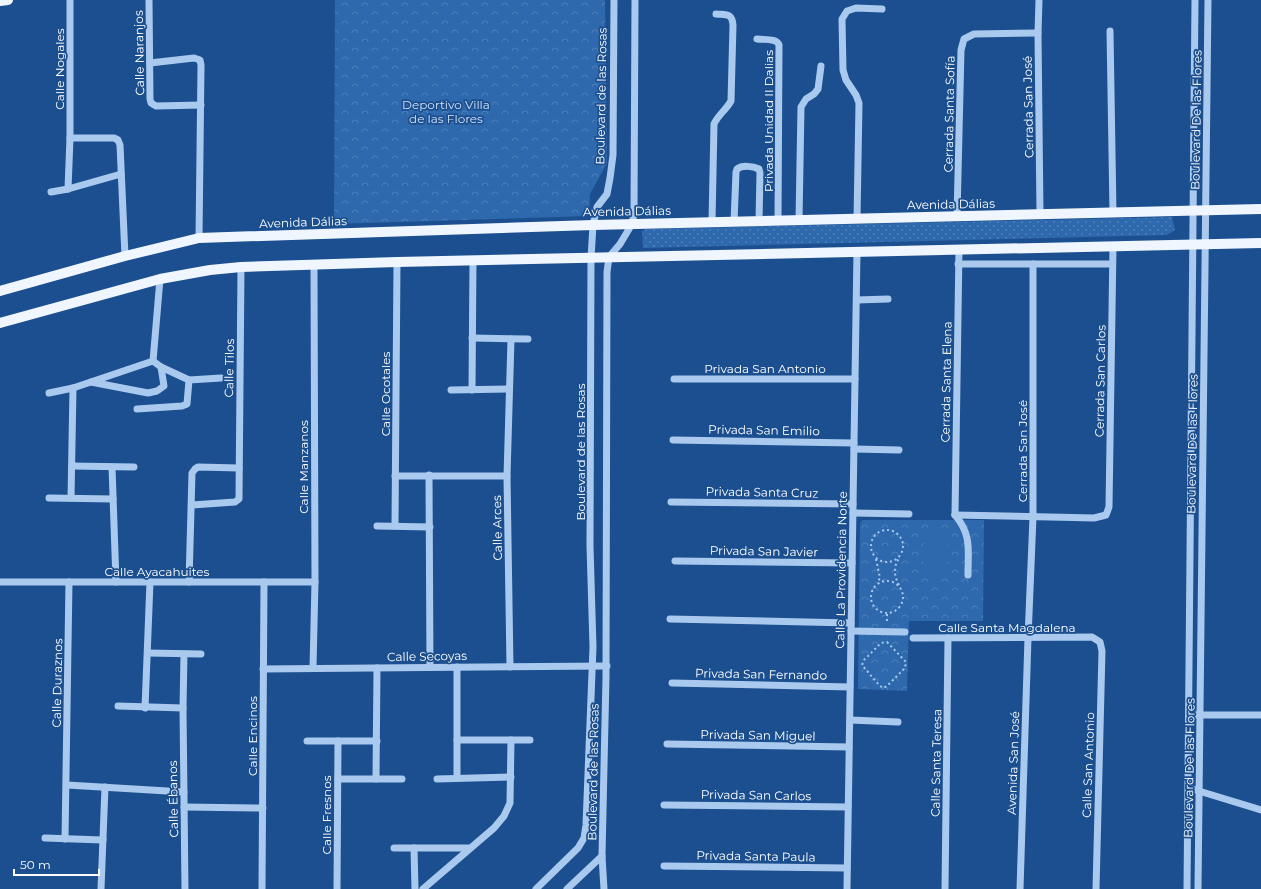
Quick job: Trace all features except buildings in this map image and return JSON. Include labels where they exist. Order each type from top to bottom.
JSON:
[{"type":"main road","points":[[0,1],[8,0]]},
{"type":"main road","name":"Avenida Dálias","points":[[0,291],[125,256],[199,238],[593,225],[1261,209]]},
{"type":"main road","points":[[0,323],[160,279],[210,270],[241,268],[473,260],[1261,243]]},
{"type":"street","name":"Calle Nogales","points":[[68,189],[70,138],[70,0]]},
{"type":"street","name":"Calle Naranjos","points":[[149,0],[151,104],[156,106],[201,105]]},
{"type":"street","name":"Boulevard de las Rosas","points":[[536,889],[578,848],[584,838],[586,825],[593,647],[590,546],[591,258],[593,225],[597,207],[607,194],[613,155],[614,0]]},
{"type":"street","points":[[609,257],[620,244],[632,224],[634,213],[635,0]]},
{"type":"street","name":"Cerrada San José","points":[[1039,0],[1040,214]]},
{"type":"street","name":"Boulevard De las Flores","points":[[1187,889],[1195,0]]},
{"type":"street","name":"Boulevard De las Flores","points":[[1198,889],[1208,0]]},
{"type":"street","points":[[857,219],[859,103],[856,95],[846,80],[843,70],[842,19],[847,11],[856,8],[882,9]]},
{"type":"street","points":[[712,222],[714,124],[731,101],[734,25],[732,18],[729,15],[716,14]]},
{"type":"street","points":[[1110,31],[1113,213]]},
{"type":"street","name":"Cerrada Santa Sofía","points":[[957,216],[961,50],[964,39],[974,34],[1038,33]]},
{"type":"street","name":"Privada Unidad II Dalias","points":[[757,39],[775,40],[779,45],[778,221]]},
{"type":"street","points":[[150,63],[194,58],[200,60],[202,65],[199,238]]},
{"type":"street","points":[[799,220],[801,107],[806,99],[814,94],[818,89],[821,66]]},
{"type":"street","points":[[70,138],[114,138],[118,140],[120,145],[125,256]]},
{"type":"street","points":[[734,222],[736,172],[737,168],[740,167],[756,167],[759,169],[759,221]]},
{"type":"street","points":[[51,192],[68,189],[121,174]]},
{"type":"street","name":"Cerrada San Carlos","points":[[1033,517],[1094,518],[1106,515],[1109,508],[1112,246]]},
{"type":"street","name":"Cerrada Santa Elena","points":[[955,515],[959,249]]},
{"type":"street","name":"Calle La Providencia Norte","points":[[847,889],[857,252]]},
{"type":"street","name":"Boulevard de las Rosas","points":[[567,889],[602,856],[606,666],[607,272],[609,257]]},
{"type":"street","points":[[472,390],[473,260]]},
{"type":"street","name":"Calle Ocotales","points":[[395,526],[397,262]]},
{"type":"street","points":[[958,264],[1112,264]]},
{"type":"street","name":"Cerrada San José","points":[[1028,638],[1033,517],[1033,264]]},
{"type":"street","name":"Calle Manzanos","points":[[313,668],[315,582],[314,265]]},
{"type":"street","name":"Calle Tilos","points":[[192,505],[235,502],[239,500],[238,468],[241,268]]},
{"type":"street","points":[[153,361],[160,279]]},
{"type":"street","points":[[857,300],[888,299]]},
{"type":"street","points":[[472,338],[528,339]]},
{"type":"street","name":"Calle Arces","points":[[510,667],[507,476],[508,389],[511,339]]},
{"type":"street","points":[[153,361],[161,367],[189,380],[221,378]]},
{"type":"street","points":[[49,393],[73,388],[153,361]]},
{"type":"street","points":[[89,382],[148,393],[157,391],[164,386],[161,367]]},
{"type":"street","name":"Privada San Antonio","points":[[674,379],[855,379]]},
{"type":"street","points":[[137,409],[182,406],[187,404],[189,380]]},
{"type":"street","points":[[72,498],[73,388]]},
{"type":"street","points":[[451,390],[508,389]]},
{"type":"street","name":"Privada San Emilio","points":[[673,440],[854,446],[899,450]]},
{"type":"street","points":[[72,466],[134,467]]},
{"type":"street","points":[[112,467],[116,582]]},
{"type":"street","points":[[189,582],[192,473],[198,468],[238,468]]},
{"type":"street","points":[[429,475],[430,667]]},
{"type":"street","points":[[395,476],[507,476]]},
{"type":"street","points":[[49,498],[113,499]]},
{"type":"street","name":"Privada Santa Cruz","points":[[671,502],[853,504]]},
{"type":"street","points":[[853,513],[909,514]]},
{"type":"street","points":[[955,515],[1033,517]]},
{"type":"street","points":[[955,515],[962,523],[969,541],[968,574]]},
{"type":"street","points":[[377,526],[430,527]]},
{"type":"street","name":"Privada San Javier","points":[[675,561],[852,564]]},
{"type":"street","name":"Calle Ayacahuites","points":[[0,582],[315,582]]},
{"type":"street","name":"Calle Duraznos","points":[[65,839],[69,582]]},
{"type":"street","points":[[145,708],[150,582]]},
{"type":"street","name":"Calle Encinos","points":[[262,889],[264,582]]},
{"type":"street","points":[[670,619],[851,623]]},
{"type":"street","points":[[851,631],[905,632]]},
{"type":"street","name":"Calle Santa Magdalena","points":[[913,638],[1092,637],[1100,642]]},
{"type":"street","name":"Calle Santa Teresa","points":[[945,889],[948,638]]},
{"type":"street","name":"Avenida San José","points":[[1020,889],[1028,638]]},
{"type":"street","name":"Calle San Antonio","points":[[1096,889],[1102,651],[1100,642]]},
{"type":"street","points":[[148,653],[201,654]]},
{"type":"street","name":"Calle Ébanos","points":[[184,654],[183,708],[185,889]]},
{"type":"street","name":"Calle Secoyas","points":[[263,669],[606,666]]},
{"type":"street","points":[[457,667],[457,778]]},
{"type":"street","points":[[376,779],[377,668]]},
{"type":"street","name":"Privada San Fernando","points":[[672,683],[850,687]]},
{"type":"street","points":[[118,706],[183,708]]},
{"type":"street","points":[[1189,716],[1261,715]]},
{"type":"street","points":[[850,720],[898,722]]},
{"type":"street","points":[[457,740],[530,740]]},
{"type":"street","points":[[423,889],[494,828],[504,816],[510,803],[511,740]]},
{"type":"street","points":[[307,741],[377,741]]},
{"type":"street","name":"Calle Fresnos","points":[[337,889],[338,741]]},
{"type":"street","name":"Privada San Miguel","points":[[667,744],[849,747]]},
{"type":"street","points":[[437,779],[511,777]]},
{"type":"street","points":[[338,779],[402,779]]},
{"type":"street","points":[[67,785],[184,792]]},
{"type":"street","points":[[101,889],[106,787]]},
{"type":"street","points":[[1189,788],[1261,810]]},
{"type":"street","name":"Privada San Carlos","points":[[664,805],[848,806]]},
{"type":"street","points":[[184,807],[263,808]]},
{"type":"street","points":[[45,838],[103,840]]},
{"type":"street","points":[[394,848],[470,848]]},
{"type":"street","points":[[414,848],[415,889]]},
{"type":"street","points":[[602,856],[604,889]]},
{"type":"street","name":"Privada Santa Paula","points":[[664,866],[847,868]]},
{"type":"path","points":[[882,530],[898,533],[904,547],[900,557],[895,565],[894,574],[902,593],[902,604],[895,612],[885,614],[875,609],[872,604],[871,593],[880,578],[876,557],[871,548],[874,537],[882,530]]},
{"type":"path","points":[[876,557],[885,562],[896,560],[900,557]]},
{"type":"path","points":[[877,584],[887,581],[897,585],[900,589]]},
{"type":"path","points":[[888,642],[906,662],[906,665],[905,668],[887,686],[883,688],[879,685],[862,666],[864,660],[881,643],[888,642]]},
{"type":"green space","name":"Deportivo Villa de las Flores","points":[[335,0],[605,0],[607,163],[590,194],[589,216],[334,224]]},
{"type":"green space","points":[[1172,217],[1175,230],[1167,235],[643,248],[642,231],[646,229]]},
{"type":"green space","points":[[862,520],[984,520],[983,621],[909,621],[907,691],[858,689],[860,524]]},
{"type":"green space","points":[[924,529],[948,529],[947,574],[923,573]]}]
